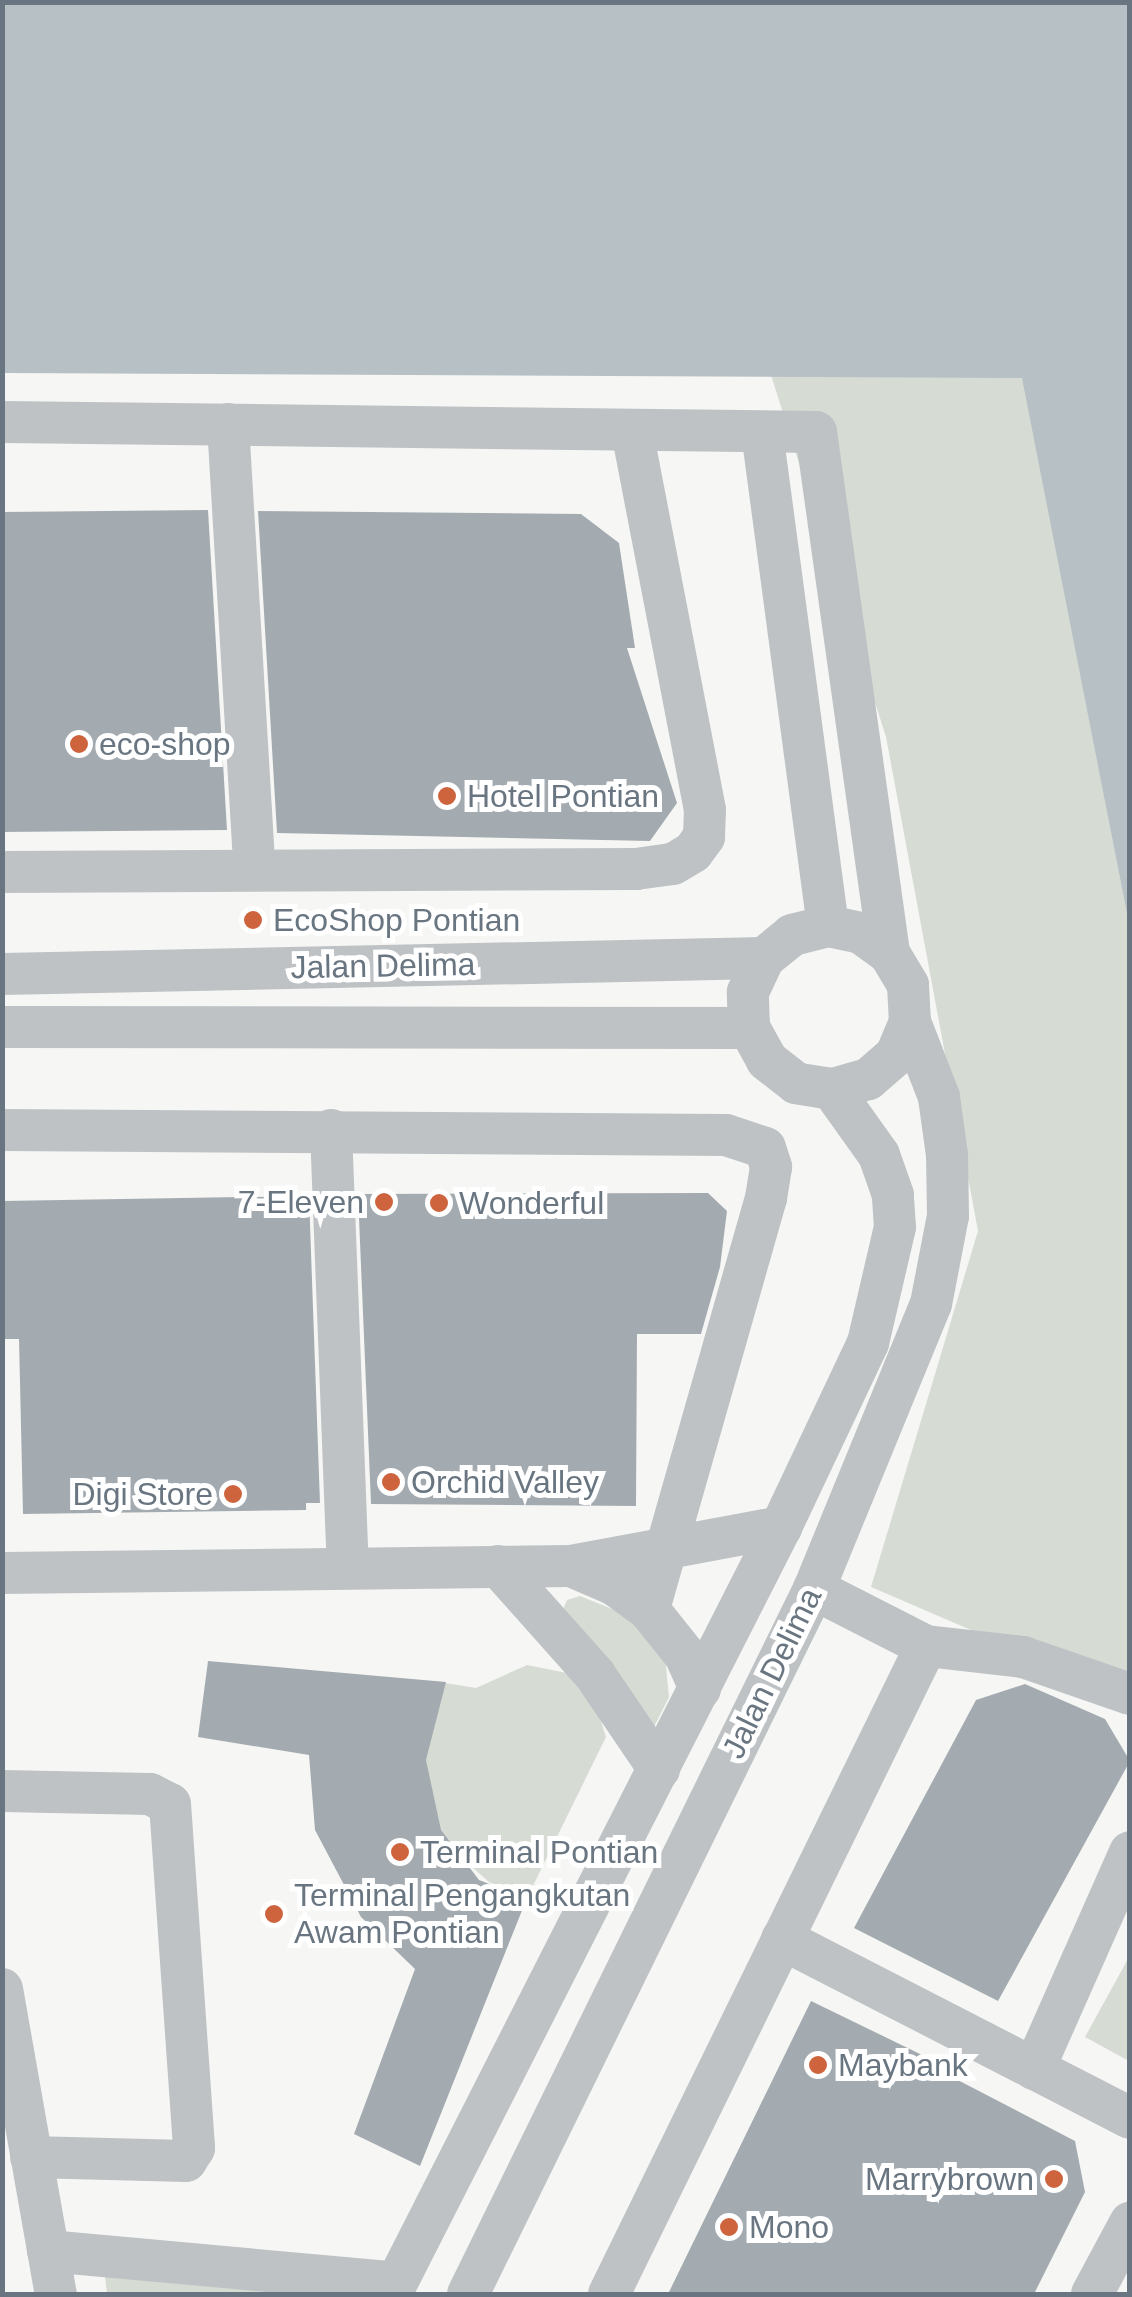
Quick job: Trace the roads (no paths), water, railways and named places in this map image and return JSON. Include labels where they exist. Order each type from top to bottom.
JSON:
[{"type":"street","points":[[2,422],[816,432],[890,952],[908,984],[910,1022],[896,1055],[868,1079],[832,1089],[796,1083],[767,1060],[750,1028],[748,992],[764,958],[792,935],[828,926],[861,932],[890,952]]},
{"type":"street","points":[[228,424],[254,868]]},
{"type":"street","points":[[2,872],[636,868],[673,864],[693,852],[704,836],[705,810],[632,430]]},
{"type":"street","points":[[762,432],[828,926]]},
{"type":"street","name":"Jalan Delima","points":[[2,974],[764,958]]},
{"type":"street","name":"Jalan Delima","points":[[468,2294],[814,1589],[930,1304],[942,1252],[948,1155],[939,1097],[910,1022]]},
{"type":"street","name":"Jalan Delima","points":[[2,1027],[750,1028]]},
{"type":"street","name":"Jalan Delima","points":[[394,2289],[782,1527],[868,1343],[895,1227],[893,1195],[879,1155],[832,1089]]},
{"type":"street","points":[[2,1130],[726,1135],[765,1148],[771,1168],[766,1198],[671,1547],[649,1610]]},
{"type":"street","points":[[330,1130],[348,1568]]},
{"type":"street","points":[[2,1573],[572,1566],[782,1527]]},
{"type":"street","points":[[498,1566],[595,1675],[658,1769]]},
{"type":"street","points":[[572,1566],[616,1585],[649,1610],[686,1655],[700,1689]]},
{"type":"street","points":[[814,1589],[926,1646],[1022,1657],[1130,1694]]},
{"type":"street","points":[[609,2294],[926,1646]]},
{"type":"street","points":[[2,1791],[150,1794],[170,1804],[194,2148],[186,2161],[32,2157]]},
{"type":"street","points":[[1034,2068],[1130,1852]]},
{"type":"street","points":[[782,1939],[1130,2118]]},
{"type":"street","points":[[2,1990],[56,2294]]},
{"type":"street","points":[[1092,2294],[1130,2223]]},
{"type":"street","points":[[48,2251],[394,2289]]},
{"type":"place","name":"eco-shop","points":[[79,744]]},
{"type":"place","name":"Hotel Pontian","points":[[447,796]]},
{"type":"place","name":"EcoShop Pontian","points":[[253,920]]},
{"type":"place","name":"7-Eleven","points":[[384,1202]]},
{"type":"place","name":"Wonderful","points":[[439,1203]]},
{"type":"place","name":"Orchid Valley","points":[[391,1482]]},
{"type":"place","name":"Digi Store","points":[[233,1494]]},
{"type":"place","name":"Terminal Pontian","points":[[400,1852]]},
{"type":"place","name":"Terminal Pengangkutan Awam Pontian","points":[[274,1914]]},
{"type":"place","name":"Maybank","points":[[818,2065]]},
{"type":"place","name":"Marrybrown","points":[[1054,2179]]},
{"type":"place","name":"Mono","points":[[729,2227]]}]
